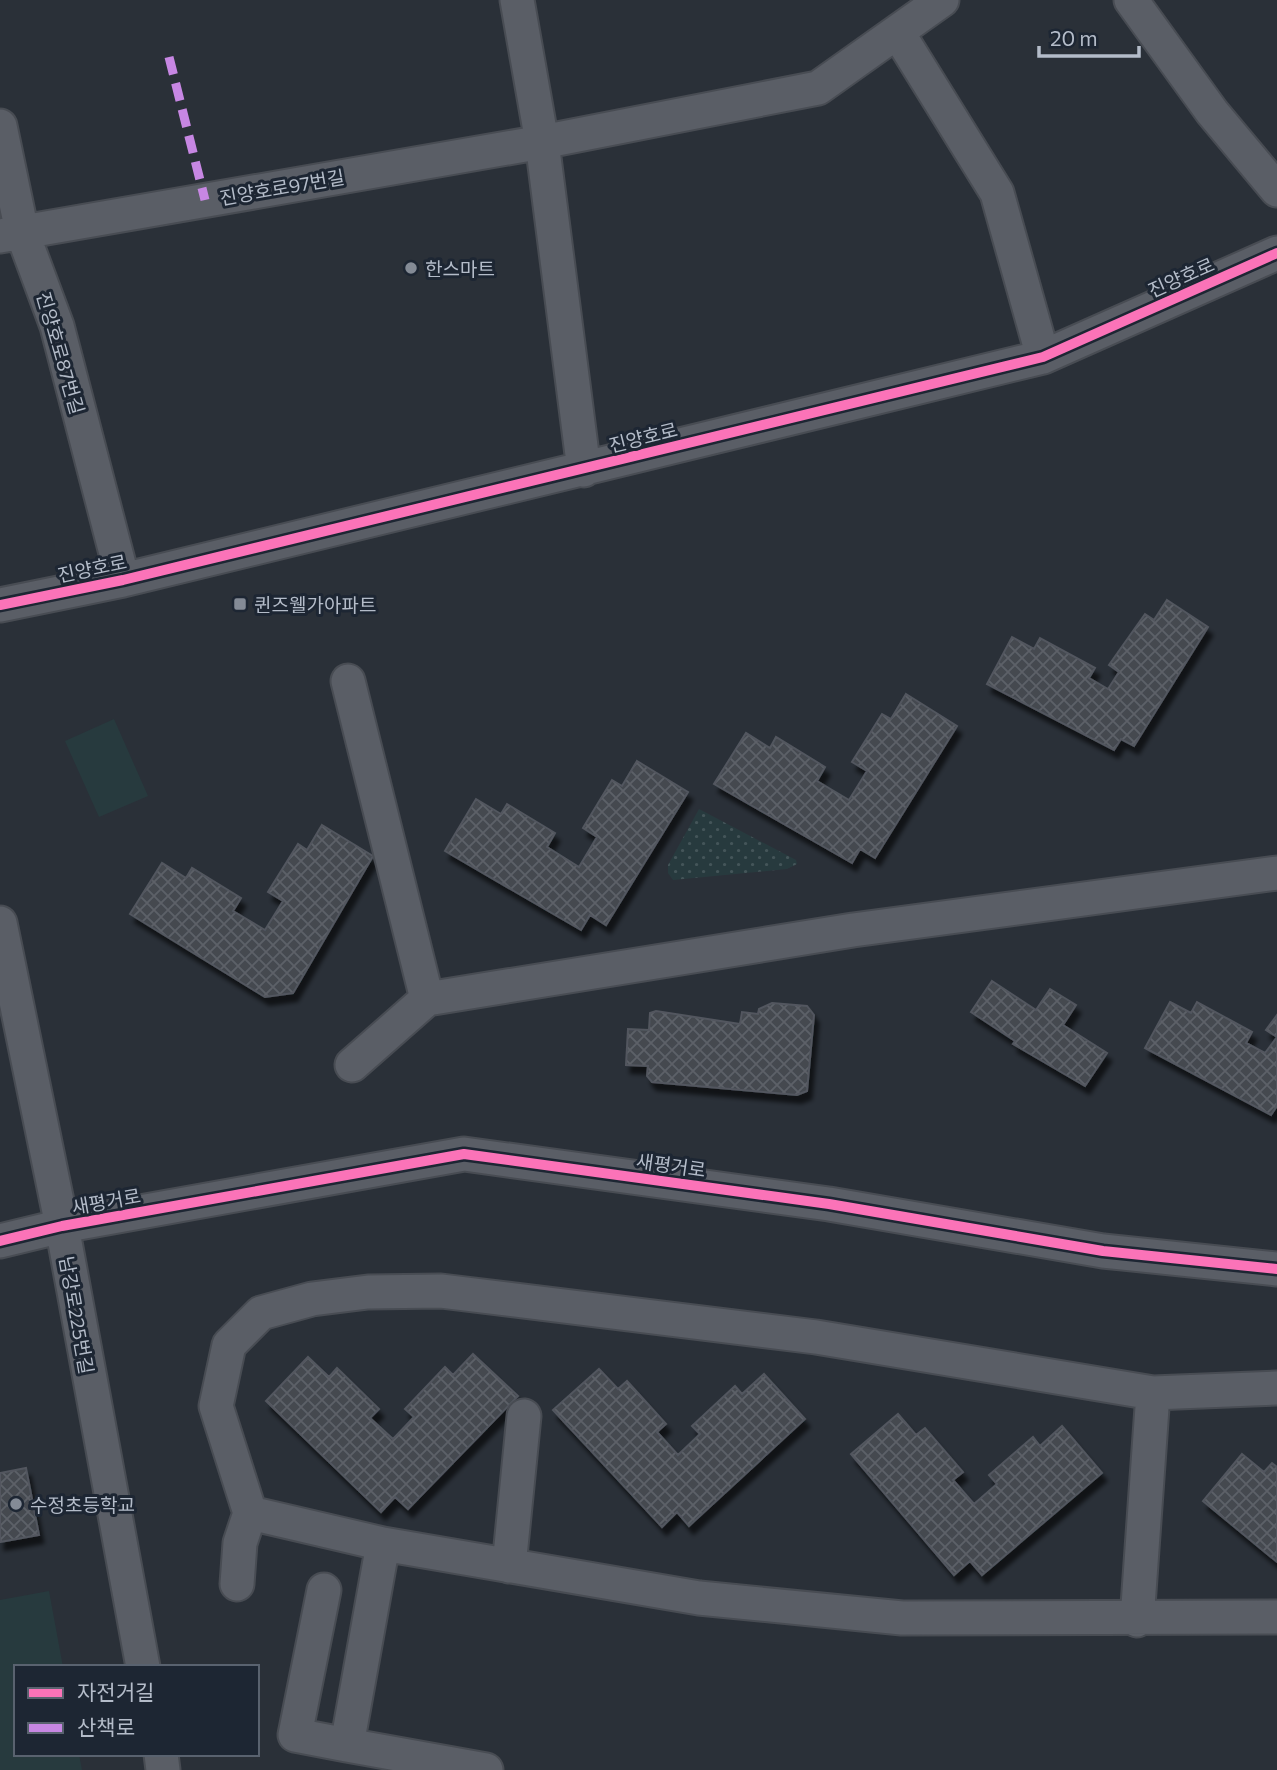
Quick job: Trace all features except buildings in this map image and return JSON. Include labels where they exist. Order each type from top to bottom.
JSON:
[{"type":"street","points":[[517,0],[542,142],[584,470]]},
{"type":"street","name":"진양호로97번길","points":[[11,234],[542,142],[818,88],[942,0]]},
{"type":"street","points":[[1131,0],[1212,112],[1277,190]]},
{"type":"street","points":[[898,33],[997,193],[1043,358]]},
{"type":"street","name":"진양호로87번길","points":[[0,126],[11,234],[57,326],[122,580]]},
{"type":"street","name":"진양호로","points":[[0,605],[122,580],[1043,358],[1277,253]]},
{"type":"street","points":[[348,681],[427,999]]},
{"type":"street","points":[[352,1065],[427,999],[853,930],[1277,873]]},
{"type":"street","name":"남강로225번길","points":[[0,923],[62,1226],[144,1665]]},
{"type":"street","name":"새평거로","points":[[0,1241],[62,1226],[464,1154],[829,1204],[1103,1251],[1277,1269]]},
{"type":"street","points":[[237,1584],[240,1543],[250,1513],[216,1406],[229,1345],[261,1313],[312,1299],[368,1292],[441,1291],[805,1336],[1153,1393],[1277,1388]]},
{"type":"street","points":[[1137,1619],[1153,1393]]},
{"type":"street","points":[[509,1566],[524,1416]]},
{"type":"street","points":[[250,1513],[383,1544],[699,1598],[902,1618],[1277,1617]]},
{"type":"street","points":[[347,1745],[383,1544]]},
{"type":"street","points":[[324,1590],[295,1735],[486,1770]]},
{"type":"green space","points":[[114,719],[148,796],[99,817],[65,741]]},
{"type":"green space","points":[[699,809],[796,860],[797,864],[787,869],[673,880],[668,873],[668,865]]},
{"type":"green space","points":[[49,1591],[63,1665],[14,1665],[14,1756],[79,1756],[82,1770],[0,1770],[0,1600]]},
{"type":"marked path","points":[[169,57],[205,200]]},
{"type":"cycle path","points":[[0,605],[123,580],[1043,357],[1277,253]]},
{"type":"cycle path","points":[[0,1241],[62,1226],[464,1154],[829,1204],[1103,1251],[1277,1269]]},
{"type":"place","name":"한스마트","points":[[411,268]]},
{"type":"place","name":"퀸즈웰가아파트","points":[[240,604]]},
{"type":"place","name":"수정초등학교","points":[[16,1504]]}]
